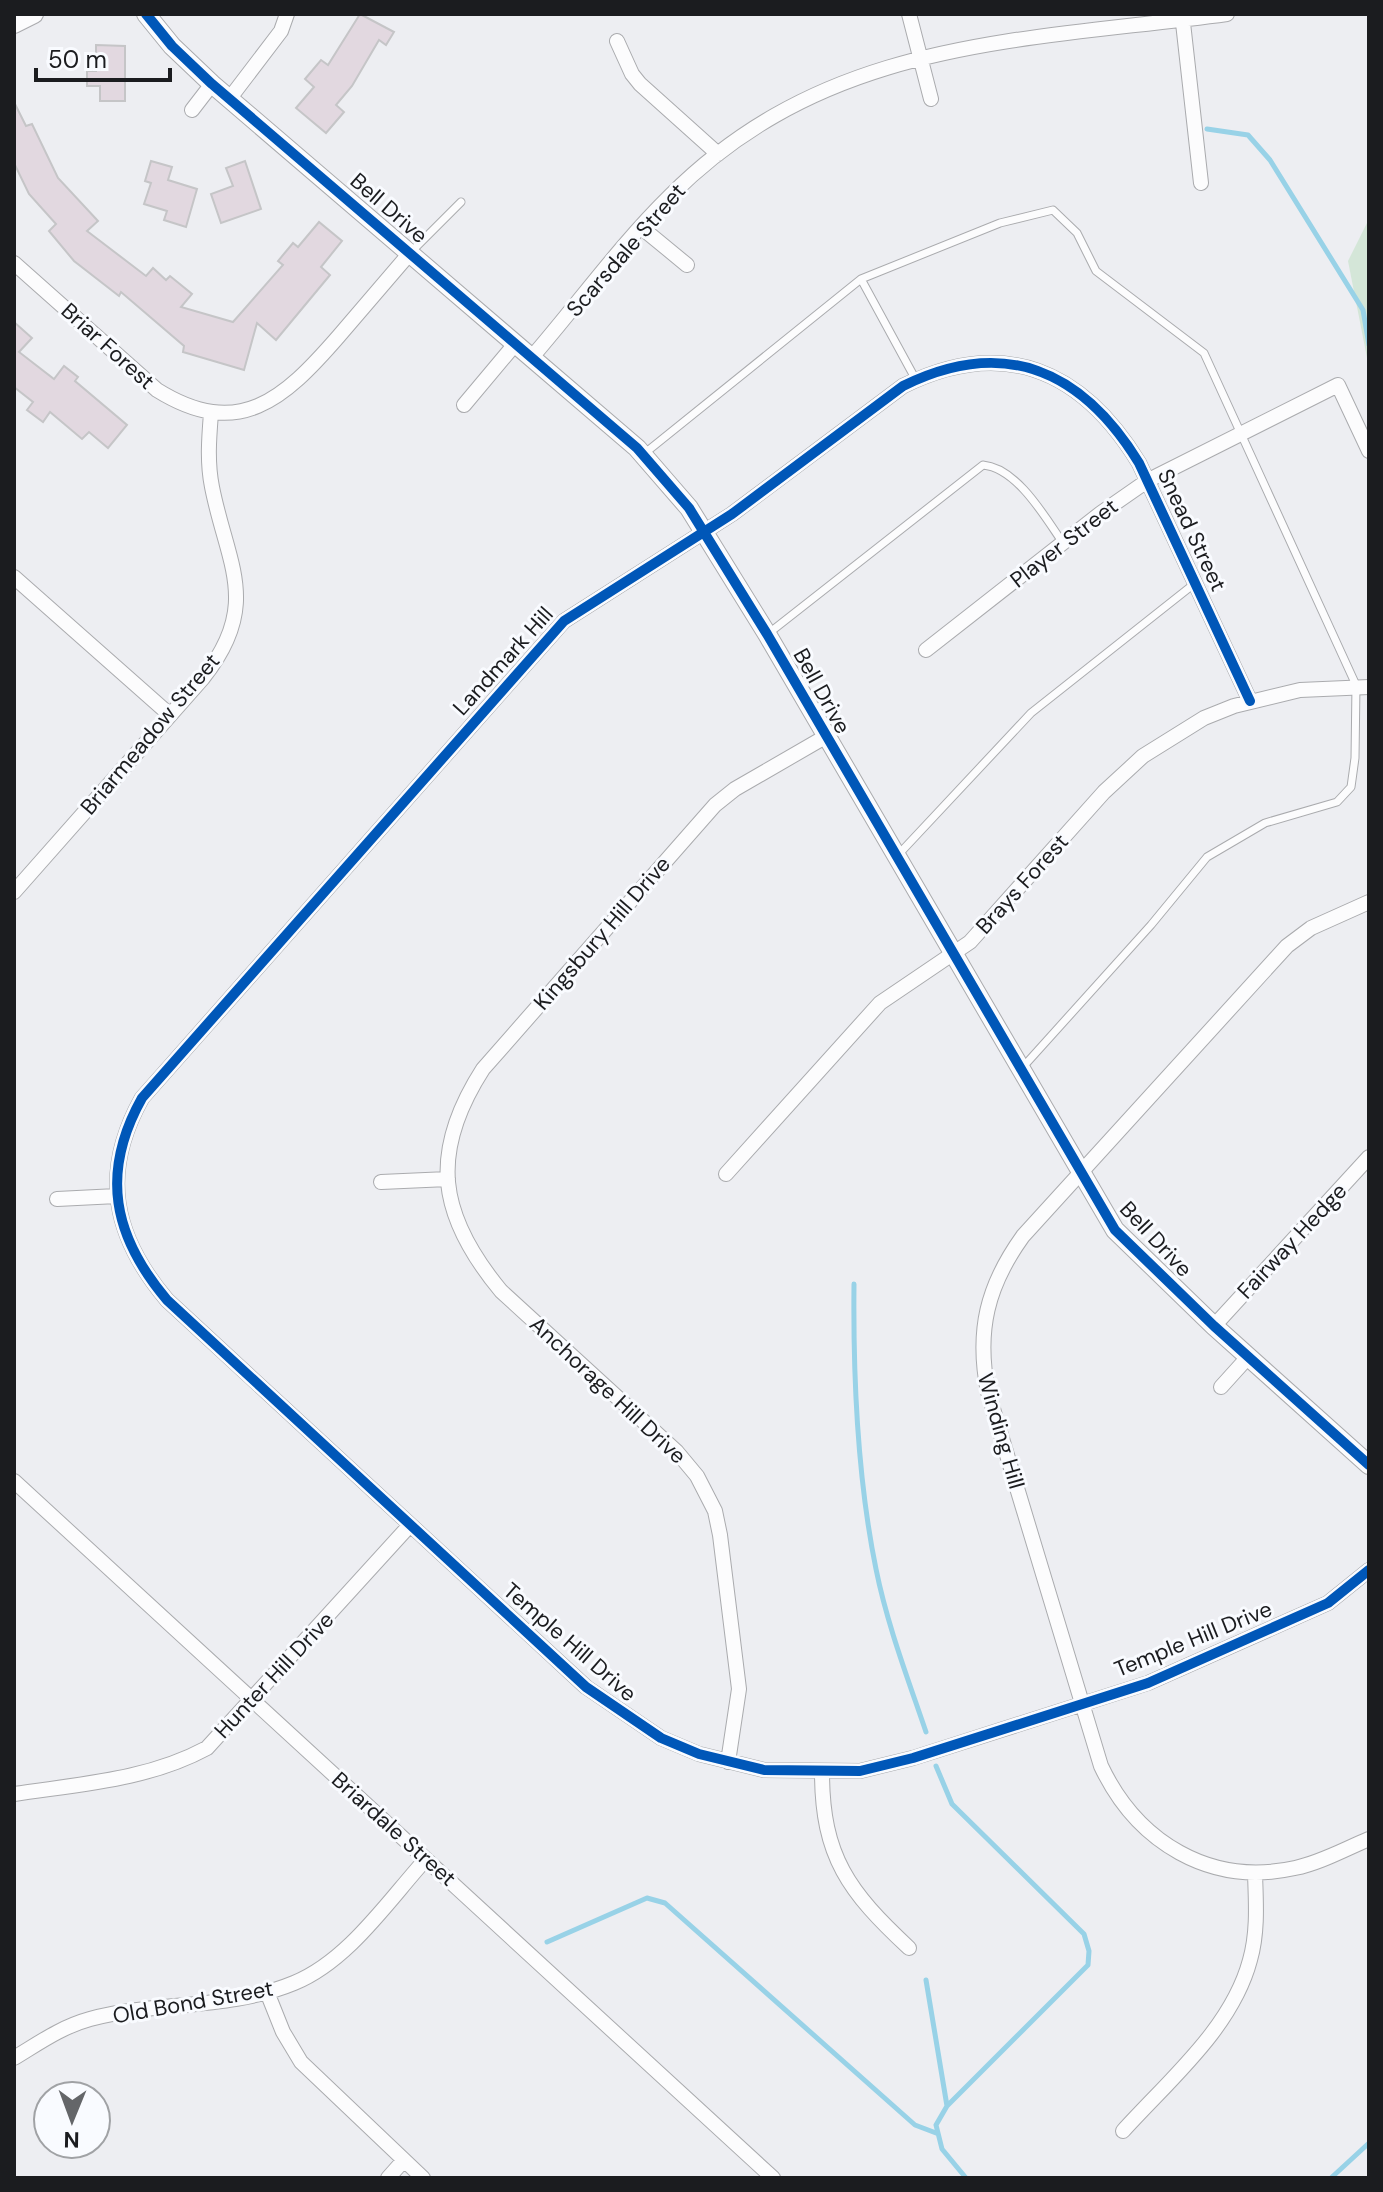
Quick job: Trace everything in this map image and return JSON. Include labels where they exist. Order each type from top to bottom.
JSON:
[{"type":"street","points":[[14,24],[34,14]]},
{"type":"street","name":"Bell Drive","points":[[146,14],[172,46],[212,84],[516,343],[670,481],[767,634],[1019,1071],[1115,1230],[1214,1326],[1368,1463]]},
{"type":"street","points":[[230,98],[281,31],[287,14]]},
{"type":"street","points":[[909,14],[931,99]]},
{"type":"street","name":"Scarsdale Street","points":[[532,357],[669,197],[718,154],[780,111],[825,88],[918,57],[978,45],[1182,17],[1227,14]]},
{"type":"street","points":[[1182,17],[1201,183]]},
{"type":"street","points":[[617,41],[640,84],[718,154]]},
{"type":"street","points":[[192,110],[212,84]]},
{"type":"street","points":[[642,228],[687,265]]},
{"type":"street","points":[[211,413],[250,410],[272,401],[300,381],[410,253]]},
{"type":"street","name":"Briar Forest","points":[[14,263],[157,390],[182,406],[211,413]]},
{"type":"street","points":[[464,405],[516,343]]},
{"type":"street","name":"Landmark Hill","points":[[117,1196],[122,1146],[142,1098],[564,621],[705,533],[916,380],[950,366],[1000,362],[1048,374],[1077,392]]},
{"type":"street","name":"Player Street","points":[[926,650],[1147,481],[1338,385],[1369,451]]},
{"type":"street","name":"Snead Street","points":[[1077,392],[1120,432],[1147,481],[1250,701]]},
{"type":"street","name":"Briarmeadow Street","points":[[14,892],[212,667],[226,643],[234,616],[237,589],[234,562],[210,470],[211,413]]},
{"type":"street","points":[[14,577],[170,715]]},
{"type":"street","name":"Brays Forest","points":[[726,1174],[880,1003],[952,955],[980,932],[1104,792],[1143,756],[1204,718],[1250,701],[1300,690],[1362,686]]},
{"type":"street","name":"Kingsbury Hill Drive","points":[[448,1179],[448,1155],[455,1119],[483,1069],[715,805],[735,789],[825,737]]},
{"type":"street","name":"Winding Hill","points":[[1369,902],[1311,928],[1287,946],[1080,1172],[1003,1263],[989,1294],[981,1344],[988,1392],[1083,1702],[1115,1795],[1143,1830],[1170,1850],[1201,1864],[1255,1874],[1297,1868],[1369,1839]]},
{"type":"street","name":"Fairway Hedge","points":[[1214,1326],[1369,1157]]},
{"type":"street","points":[[381,1182],[448,1179]]},
{"type":"street","name":"Anchorage Hill Drive","points":[[448,1179],[452,1209],[469,1249],[501,1291],[677,1452],[697,1476],[715,1511],[739,1689],[728,1762]]},
{"type":"street","points":[[57,1199],[117,1196]]},
{"type":"street","name":"Temple Hill Drive","points":[[117,1196],[128,1243],[144,1274],[167,1300],[586,1687],[619,1713],[661,1738],[728,1762],[764,1770],[822,1772],[860,1771],[890,1764],[1148,1683],[1328,1603],[1369,1570]]},
{"type":"street","points":[[1221,1387],[1249,1356]]},
{"type":"street","name":"Briardale Street","points":[[14,1481],[773,2178]]},
{"type":"street","name":"Hunter Hill Drive","points":[[14,1794],[144,1774],[175,1765],[207,1748],[410,1525]]},
{"type":"street","points":[[822,1772],[822,1804],[833,1856],[846,1881],[871,1912],[909,1948]]},
{"type":"street","name":"Old Bond Street","points":[[14,2058],[52,2034],[92,2019],[267,1992],[296,1983],[329,1961],[426,1859]]},
{"type":"street","points":[[1123,2131],[1212,2033],[1238,1993],[1254,1939],[1255,1874]]},
{"type":"street","points":[[267,1992],[283,2032],[301,2062],[423,2178]]},
{"type":"street","points":[[388,2178],[404,2160]]},
{"type":"lane","points":[[410,253],[461,202]]},
{"type":"lane","points":[[643,454],[861,279],[1000,223],[1053,210],[1077,233],[1096,271],[1204,353],[1362,686],[1351,787],[1337,802],[1265,823],[1207,857],[1151,925],[1019,1071]]},
{"type":"lane","points":[[861,279],[916,380]]},
{"type":"lane","points":[[767,634],[983,465],[997,467],[1009,477],[1037,506],[1063,543]]},
{"type":"lane","points":[[897,856],[1031,713],[1194,584]]},
{"type":"green space","points":[[1369,219],[1369,368],[1348,261]]},
{"type":"building","points":[[360,14],[394,32],[386,45],[379,40],[352,86],[336,105],[344,112],[326,133],[296,108],[314,87],[305,79],[321,60],[328,65]]},
{"type":"building","points":[[96,45],[125,46],[125,101],[100,101],[100,86],[87,86],[87,71],[96,71]]},
{"type":"building","points":[[14,102],[26,126],[32,124],[58,178],[98,221],[87,231],[146,276],[153,268],[166,280],[170,276],[192,294],[181,307],[233,322],[283,265],[278,261],[293,243],[298,247],[319,222],[342,241],[321,267],[330,275],[276,340],[257,323],[244,370],[183,352],[184,346],[121,292],[119,296],[74,261],[49,231],[56,224],[29,194],[14,163]]},
{"type":"building","points":[[151,161],[172,167],[168,180],[197,189],[186,227],[164,220],[167,211],[144,204],[151,183],[145,181]]},
{"type":"building","points":[[245,161],[261,209],[221,223],[211,194],[233,186],[226,168]]},
{"type":"building","points":[[14,322],[32,338],[19,352],[54,379],[64,366],[78,377],[75,381],[127,425],[108,448],[89,432],[82,439],[50,412],[43,422],[27,410],[33,402],[14,387]]},
{"type":"waterway","points":[[1207,129],[1248,135],[1270,160],[1363,310],[1369,345]]},
{"type":"waterway","points":[[854,1284],[854,1356],[864,1499],[886,1610],[926,1732]]},
{"type":"waterway","points":[[936,1766],[952,1804],[1084,1934],[1089,1951],[1088,1965],[947,2106],[936,2125],[942,2149],[966,2178]]},
{"type":"waterway","points":[[547,1942],[647,1898],[665,1903],[915,2125],[936,2133]]},
{"type":"waterway","points":[[926,1980],[947,2106]]},
{"type":"waterway","points":[[1331,2178],[1369,2143]]},
{"type":"cycle path","points":[[146,14],[172,46],[212,84],[637,448],[689,508],[767,634],[1115,1230],[1214,1326],[1369,1465]]},
{"type":"cycle path","points":[[1250,701],[1139,463],[1117,431],[1092,405],[1066,385],[1038,371],[1007,364],[974,364],[940,371],[903,386],[732,514],[564,621],[142,1098],[121,1152],[117,1178],[118,1203],[134,1252],[167,1300],[586,1687],[661,1738],[699,1754],[764,1770],[860,1771],[913,1758],[1148,1683],[1328,1603],[1369,1570]]}]
